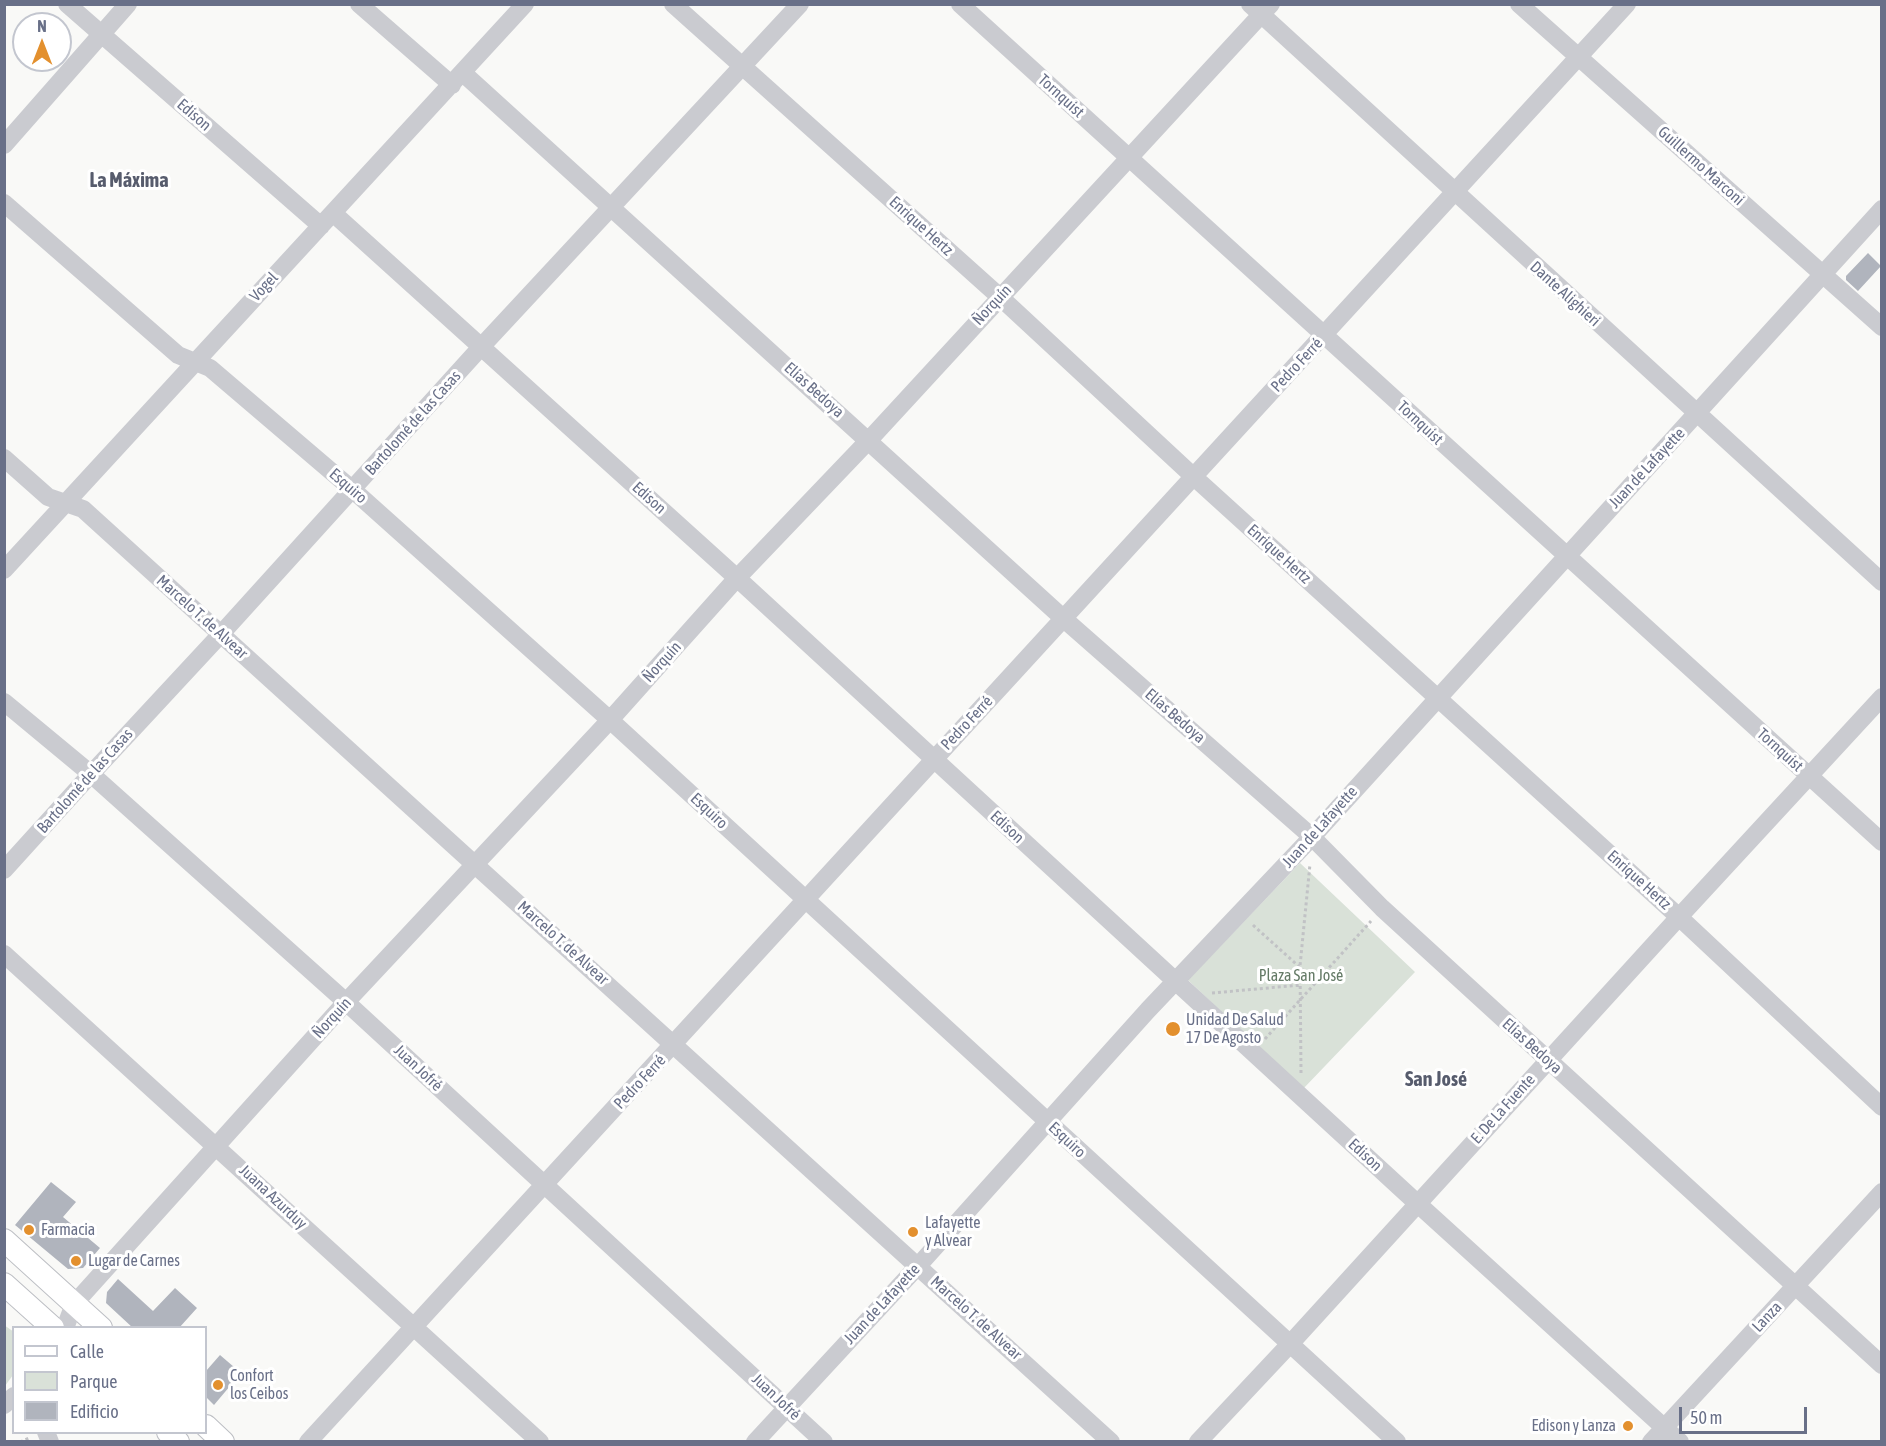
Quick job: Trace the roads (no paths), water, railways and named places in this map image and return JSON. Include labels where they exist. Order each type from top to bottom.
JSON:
[{"type":"main road","points":[[4,1240],[99,1326]]},
{"type":"main road","points":[[4,1284],[51,1326]]},
{"type":"main road","points":[[207,1427],[223,1442]]},
{"type":"street","name":"Edison","points":[[67,4],[481,346],[1680,1442]]},
{"type":"street","points":[[4,145],[128,4]]},
{"type":"street","name":"Elías Bedoya","points":[[359,4],[457,79],[610,208],[869,440],[1064,619],[1312,837],[1382,908],[1881,1365]]},
{"type":"street","name":"Vogel","points":[[4,570],[525,4]]},
{"type":"street","name":"Enrique Hertz","points":[[673,4],[999,297],[1194,477],[1679,916],[1881,1107]]},
{"type":"street","name":"Bartolomé de las Casas","points":[[4,870],[353,490],[481,346],[800,4]]},
{"type":"street","name":"Tornquist","points":[[960,4],[1881,842]]},
{"type":"street","name":"Guillermo Marconi","points":[[1519,4],[1881,327]]},
{"type":"street","name":"Pedro Ferré","points":[[308,1442],[1627,4]]},
{"type":"street","name":"Ñorquín","points":[[66,1326],[74,1304],[216,1145],[346,1002],[610,720],[737,578],[869,440],[1129,158],[1261,8]]},
{"type":"street","name":"Dante Alighieri","points":[[1261,8],[1455,193],[1881,582]]},
{"type":"street","name":"Esquiro","points":[[4,203],[178,355],[210,368],[353,490],[610,720],[1397,1442]]},
{"type":"street","name":"Juan de Lafayette","points":[[755,1442],[918,1266],[1148,1010],[1312,837],[1881,209]]},
{"type":"street","name":"Marcelo T. de Alvear","points":[[4,458],[48,497],[83,509],[1112,1442]]},
{"type":"street","name":"E. De La Fuente","points":[[1198,1442],[1881,697]]},
{"type":"street","name":"Juan Jofré","points":[[4,702],[91,774],[346,1002],[824,1442]]},
{"type":"street","name":"Juana Azurduy","points":[[4,954],[540,1442]]},
{"type":"street","name":"Lanza","points":[[1651,1442],[1881,1192]]},
{"type":"place","name":"Unidad De Salud 17 De Agosto","points":[[1173,1029]]},
{"type":"place","name":"Farmacia","points":[[29,1230]]},
{"type":"place","name":"Lafayette y Alvear","points":[[913,1232]]},
{"type":"place","name":"Lugar de Carnes","points":[[76,1261]]},
{"type":"place","name":"Confort los Ceibos","points":[[218,1385]]},
{"type":"place","name":"Edison y Lanza","points":[[1628,1426]]},
{"type":"district","name":"La Máxima","points":[[129,181]]},
{"type":"district","name":"San José","points":[[1436,1080]]},
{"type":"park label","name":"Plaza San José","points":[[1301,976]]}]
